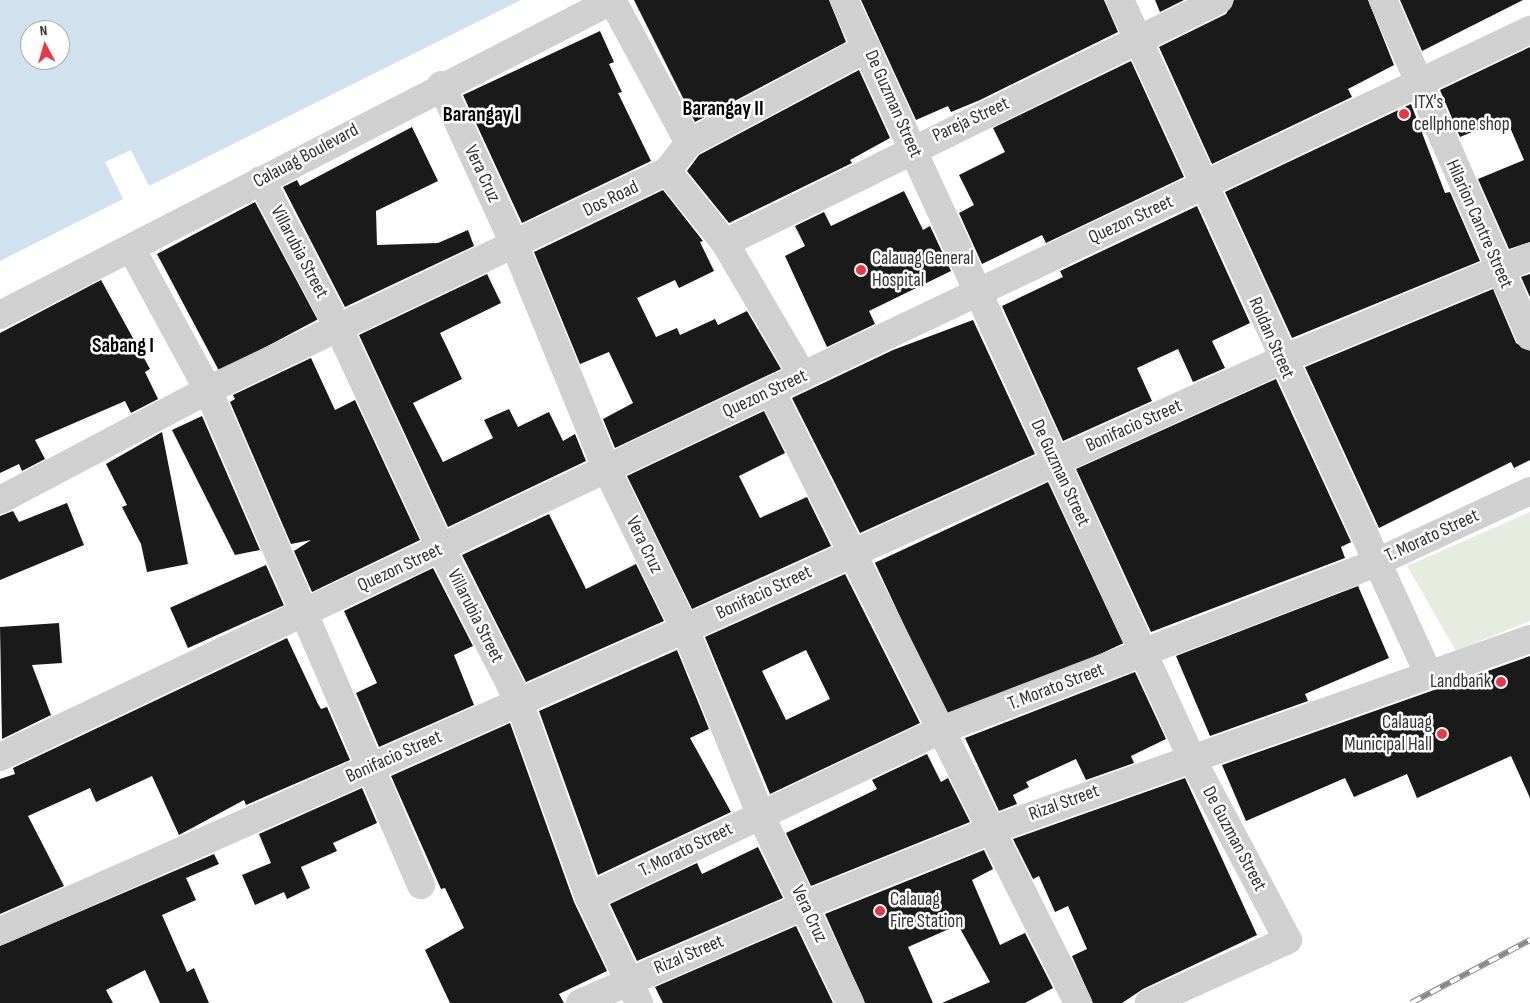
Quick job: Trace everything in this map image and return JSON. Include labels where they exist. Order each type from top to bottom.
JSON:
[{"type":"street","name":"Calauag Boulevard","points":[[0,315],[441,85],[612,0]]},
{"type":"street","points":[[612,0],[689,142]]},
{"type":"street","name":"De Guzman Street","points":[[844,0],[1054,463],[1145,654],[1190,757],[1288,940],[1149,1003]]},
{"type":"street","name":"Roldan Street","points":[[1120,0],[1140,40],[1281,360],[1428,673]]},
{"type":"street","name":"Pareja Street","points":[[725,243],[912,148],[1140,40],[1219,0]]},
{"type":"street","name":"Hilarion Cantre Street","points":[[1383,0],[1498,272],[1530,336]]},
{"type":"street","name":"Quezon Street","points":[[0,757],[1530,30]]},
{"type":"street","name":"Dos Road","points":[[0,500],[208,390],[515,246],[667,171],[689,142],[867,48]]},
{"type":"street","name":"Vera Cruz","points":[[441,85],[515,246],[607,470],[685,629],[760,814],[805,904],[850,1003]]},
{"type":"street","points":[[667,171],[725,243],[803,376]]},
{"type":"street","name":"Villarubia Street","points":[[261,180],[339,329],[441,549],[519,702],[589,897],[634,992]]},
{"type":"street","points":[[131,248],[208,390],[421,885]]},
{"type":"street","name":"Bonifacio Street","points":[[0,931],[174,850],[372,768],[1281,360],[1498,272],[1530,257]]},
{"type":"street","points":[[771,392],[854,552],[989,831],[1078,1003]]},
{"type":"street","name":"T. Morato Street","points":[[589,897],[760,814],[941,730],[1145,654],[1375,563],[1530,491]]},
{"type":"street","name":"Rizal Street","points":[[580,1003],[634,992],[805,904],[989,831],[1190,757],[1530,638]]},
{"type":"shaded area","points":[[1530,512],[1530,621],[1456,651],[1407,566]]},
{"type":"water","points":[[0,0],[521,0],[149,186],[131,150],[105,162],[123,199],[0,261]]},
{"type":"building","points":[[634,0],[829,0],[846,42],[695,122]]},
{"type":"building","points":[[861,0],[1104,0],[1118,32],[980,100],[951,112],[948,106],[916,120]]},
{"type":"building","points":[[1155,0],[1184,0],[1160,12]]},
{"type":"building","points":[[1234,0],[1368,0],[1394,65],[1348,89],[1352,97],[1212,164],[1159,47],[1226,14]]},
{"type":"building","points":[[1400,0],[1523,0],[1422,51]]},
{"type":"building","points":[[600,31],[614,62],[609,64],[622,92],[618,93],[651,161],[522,223],[463,95]]},
{"type":"building","points":[[1530,47],[1530,242],[1509,249],[1478,179],[1524,160],[1506,118],[1460,137],[1440,90]]},
{"type":"building","points":[[1131,61],[1184,177],[1046,243],[1042,235],[982,264],[959,213],[974,205],[959,175],[1005,152],[993,128]]},
{"type":"building","points":[[859,70],[890,138],[850,160],[852,163],[729,223],[687,171],[699,155]]},
{"type":"building","points":[[1411,104],[1445,193],[1450,192],[1480,261],[1292,338],[1225,192]]},
{"type":"building","points":[[412,127],[438,181],[376,211],[377,245],[438,243],[468,230],[474,246],[345,307],[283,187],[297,180],[300,186]]},
{"type":"building","points":[[663,190],[703,241],[700,242],[714,271],[679,288],[675,280],[637,298],[656,337],[677,328],[680,335],[715,319],[718,325],[747,311],[781,369],[615,448],[603,419],[633,403],[609,352],[580,364],[534,252]]},
{"type":"building","name":"Calauag General Hospital","points":[[904,191],[923,230],[930,226],[951,271],[869,311],[875,324],[827,347],[785,256],[805,246],[795,226],[824,212],[831,226]]},
{"type":"building","points":[[255,202],[317,319],[219,372],[157,254]]},
{"type":"building","points":[[1197,206],[1250,323],[1212,341],[1225,368],[1193,382],[1178,349],[1137,368],[1152,401],[1063,441],[1002,306],[1063,277],[1060,271]]},
{"type":"building","points":[[487,274],[501,303],[440,333],[462,379],[413,403],[443,462],[493,438],[484,420],[509,409],[518,427],[549,412],[563,441],[575,434],[586,461],[448,527],[359,335]]},
{"type":"building","points":[[1530,274],[1530,297],[1521,277]]},
{"type":"building","points":[[101,280],[150,369],[145,372],[158,399],[131,413],[125,401],[35,440],[45,459],[22,471],[19,464],[0,473],[0,333]]},
{"type":"building","points":[[1493,289],[1516,343],[1530,351],[1530,460],[1514,468],[1511,462],[1379,528],[1305,367]]},
{"type":"building","points":[[973,320],[1035,454],[860,533],[792,398],[893,350]]},
{"type":"building","points":[[311,358],[335,410],[355,400],[420,540],[312,592],[294,551],[311,540],[291,544],[230,402],[235,399],[233,395]]},
{"type":"building","points":[[1276,379],[1351,542],[1341,547],[1345,558],[1151,632],[1076,469]]},
{"type":"building","points":[[764,411],[785,453],[739,476],[760,518],[807,497],[831,546],[692,609],[627,476]]},
{"type":"building","points":[[202,416],[260,550],[235,555],[172,430]]},
{"type":"building","points":[[162,432],[188,564],[147,572],[141,544],[122,507],[127,505],[106,464]]},
{"type":"building","points":[[1048,482],[1123,643],[950,724],[875,563]]},
{"type":"building","points":[[67,503],[84,545],[0,580],[0,516],[13,511],[19,522]]},
{"type":"building","points":[[549,514],[586,589],[636,564],[664,621],[526,682],[462,555]]},
{"type":"building","points":[[266,565],[284,605],[188,648],[170,608]]},
{"type":"building","points":[[433,568],[473,646],[454,655],[474,705],[379,747],[356,693],[377,683],[344,611]]},
{"type":"building","points":[[845,574],[920,723],[770,794],[705,637]],"holes":[[[806,650],[830,699],[786,720],[762,671]]]},
{"type":"building","points":[[1358,586],[1389,658],[1305,694],[1308,701],[1210,736],[1176,656]]},
{"type":"building","points":[[59,623],[62,663],[32,665],[51,715],[2,739],[0,627]]},
{"type":"building","points":[[287,638],[318,704],[321,709],[327,707],[350,760],[246,805],[244,800],[179,835],[152,776],[96,802],[90,788],[28,816],[64,886],[0,914],[0,779],[15,774],[13,768]]},
{"type":"building","points":[[677,650],[709,729],[690,738],[731,812],[598,875],[539,711]]},
{"type":"building","points":[[1530,656],[1530,798],[1511,756],[1417,798],[1407,774],[1354,797],[1345,778],[1246,821],[1222,765]]},
{"type":"building","points":[[1135,672],[1166,739],[1131,756],[1134,763],[1086,780],[1076,759],[1026,782],[1029,787],[1013,795],[1017,804],[999,811],[965,738]]},
{"type":"building","points":[[510,723],[574,902],[607,971],[559,994],[564,1003],[450,1003],[425,950],[464,928],[445,888],[441,889],[391,776]]},
{"type":"building","points":[[927,754],[941,782],[948,778],[970,822],[811,886],[786,833],[877,789],[872,780]]},
{"type":"building","points":[[1185,778],[1257,935],[1143,989],[1122,1003],[1093,1003],[1072,956],[1087,949],[1068,906],[1055,912],[1039,876],[1033,879],[1013,839]]},
{"type":"building","points":[[362,788],[377,823],[333,843],[337,851],[301,867],[310,888],[287,899],[284,892],[255,905],[242,875],[271,863],[259,834]]},
{"type":"building","points":[[758,847],[783,898],[637,961],[610,904],[697,863],[702,874]]},
{"type":"building","points":[[984,850],[993,869],[972,880],[1000,945],[1025,933],[1053,988],[1025,1003],[942,1003],[990,982],[958,925],[908,947],[933,1003],[865,1003],[825,914]]},
{"type":"building","points":[[214,854],[219,864],[186,878],[196,900],[162,915],[187,972],[194,968],[209,1003],[160,1003],[145,970],[106,990],[113,1003],[0,1003],[0,946]]},
{"type":"building","points":[[796,926],[833,1003],[663,1003],[655,987]]},
{"type":"railway","points":[[1411,1003],[1530,940]]},
{"type":"place","name":"ITX's cellphone shop","points":[[1404,114]]},
{"type":"place","name":"Calauag General Hospital","points":[[861,270]]},
{"type":"place","name":"Landbank","points":[[1501,682]]},
{"type":"place","name":"Calauag Municipal Hall","points":[[1442,734]]},
{"type":"place","name":"Calauag Fire Station","points":[[880,911]]},
{"type":"district","name":"Barangay II","points":[[723,109]]},
{"type":"district","name":"Barangay I","points":[[481,115]]},
{"type":"district","name":"Sabang I","points":[[123,346]]}]
